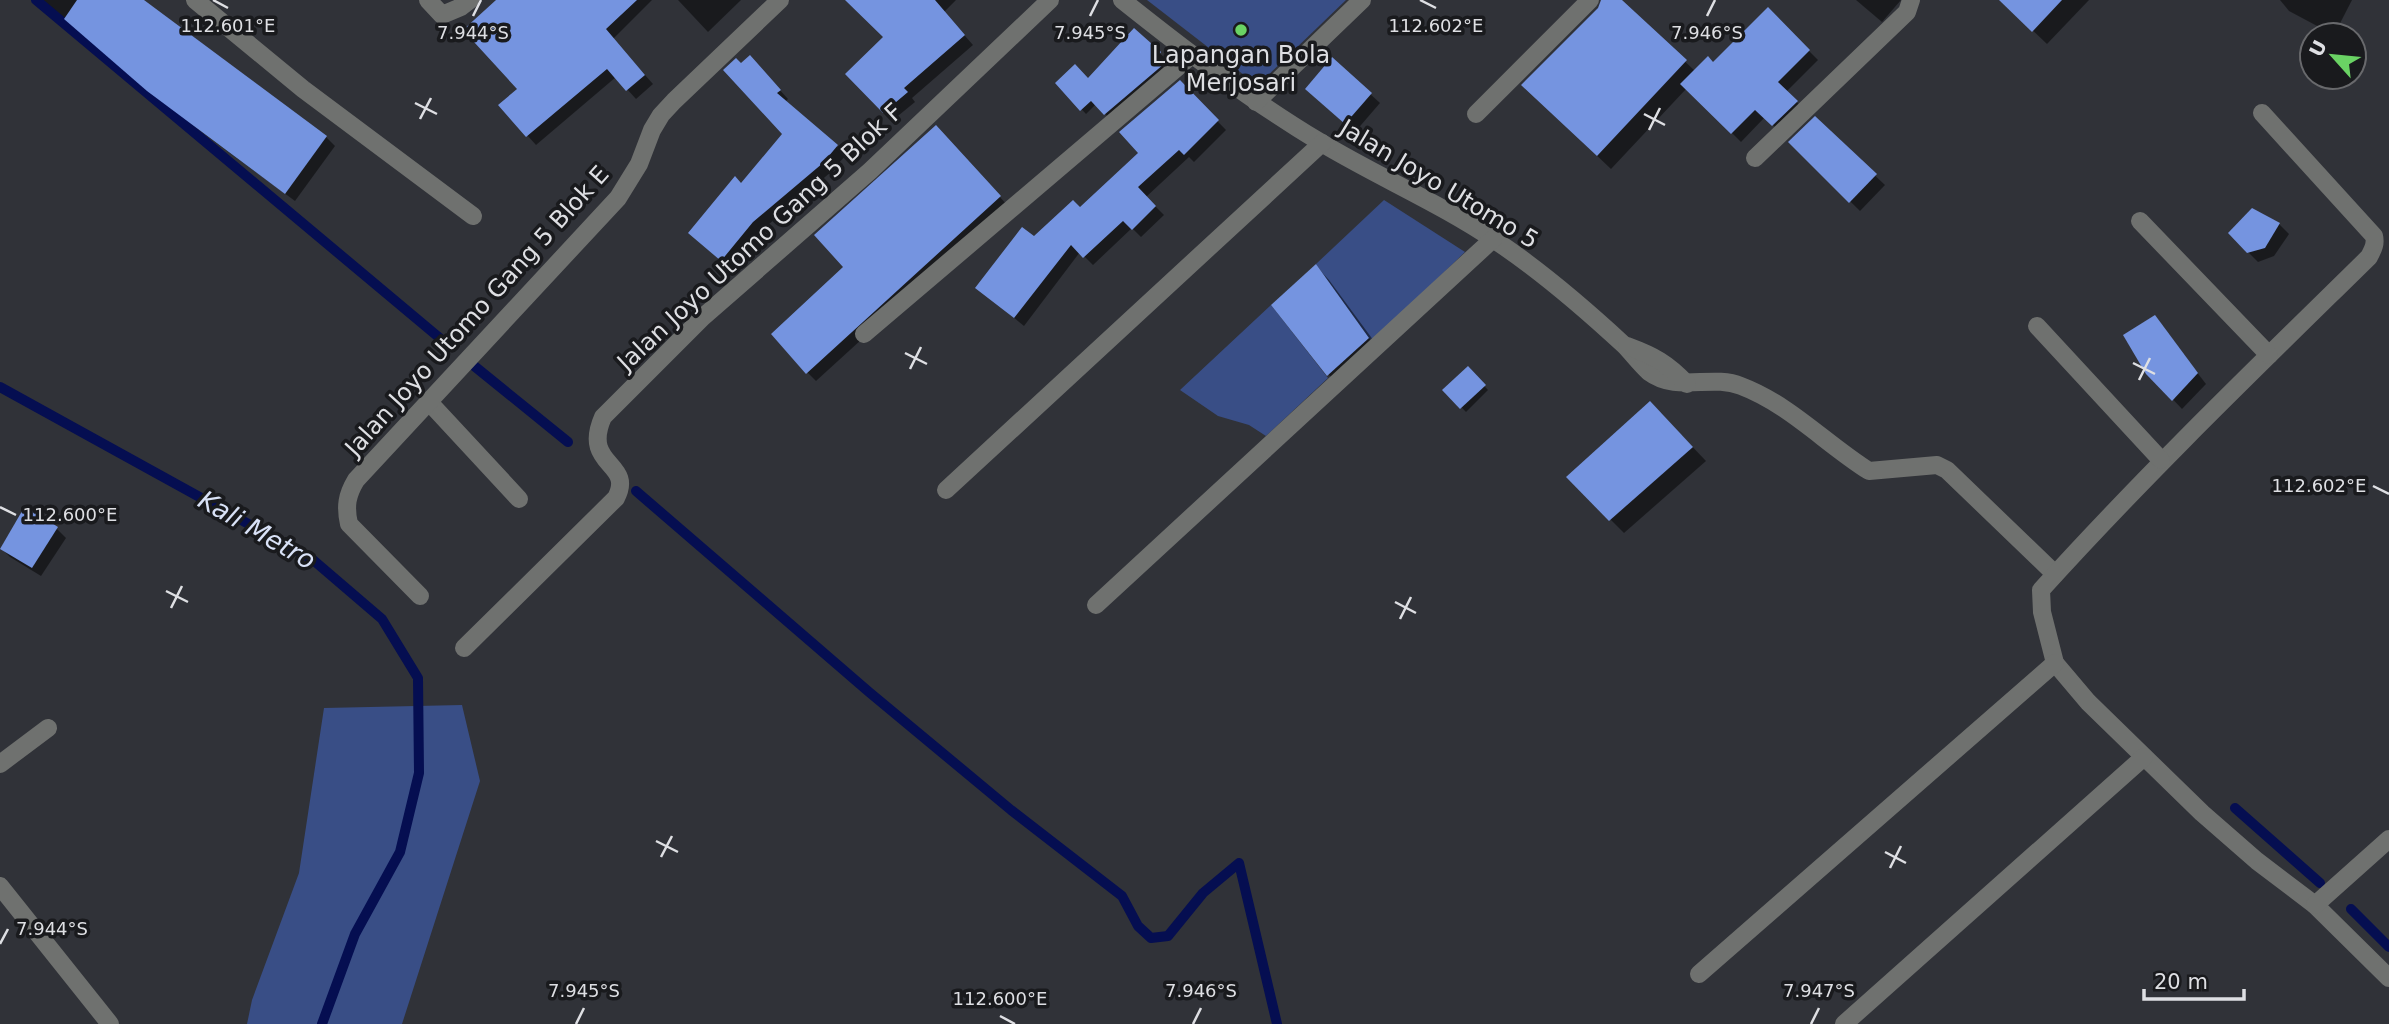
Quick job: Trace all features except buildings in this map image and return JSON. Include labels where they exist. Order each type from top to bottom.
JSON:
[{"type":"street","points":[[195,0],[303,89],[473,216]]},
{"type":"street","points":[[428,0],[442,15],[470,0]]},
{"type":"street","name":"Jalan Joyo Utomo Gang 5 Blok E","points":[[420,596],[349,524],[346,509],[348,494],[356,480],[618,198],[639,164],[652,130],[667,108],[780,0]]},
{"type":"street","name":"Jalan Joyo Utomo Gang 5 Blok F","points":[[464,648],[621,490],[618,473],[600,453],[596,443],[597,431],[603,417],[703,317],[870,171],[1050,0]]},
{"type":"street","name":"Jalan Joyo Utomo 5","points":[[1122,0],[1256,102],[1322,143],[1493,239],[1528,264],[1623,345],[1650,372],[1687,384],[1713,380],[1738,385],[1763,395],[1869,471],[1937,465],[1947,470],[2055,574]]},
{"type":"street","points":[[1256,102],[1362,0]]},
{"type":"street","points":[[1476,114],[1590,0]]},
{"type":"street","points":[[1755,158],[1907,12],[1910,0]]},
{"type":"street","points":[[864,334],[1192,55]]},
{"type":"street","points":[[2262,113],[2374,236],[2376,242],[2370,257],[2161,460],[2055,574],[2041,590],[2042,612],[2055,663],[2088,702],[2238,845],[2315,905],[2389,978]]},
{"type":"street","points":[[946,490],[1322,143]]},
{"type":"street","points":[[2140,222],[2269,355]]},
{"type":"street","points":[[1096,605],[1493,239]]},
{"type":"street","points":[[2037,326],[2161,460]]},
{"type":"street","points":[[429,402],[519,499]]},
{"type":"street","points":[[1699,974],[2055,663]]},
{"type":"street","points":[[0,764],[48,729]]},
{"type":"street","points":[[1844,1024],[2144,757]]},
{"type":"street","points":[[2315,905],[2389,839]]},
{"type":"street","points":[[0,886],[110,1024]]},
{"type":"shaded area","points":[[1147,0],[1346,0],[1261,82],[1253,82]]},
{"type":"shaded area","points":[[1384,200],[1465,252],[1372,342],[1316,264]]},
{"type":"shaded area","points":[[1271,305],[1328,378],[1266,436],[1249,425],[1218,416],[1180,390]]},
{"type":"shaded area","points":[[462,705],[480,781],[402,1024],[247,1024],[252,1000],[299,873],[324,708]]},
{"type":"waterway","points":[[36,0],[448,345]]},
{"type":"waterway","points":[[473,365],[568,442]]},
{"type":"waterway","name":"Kali Metro","points":[[0,387],[312,559],[382,619],[418,678],[419,773],[400,852],[355,934],[322,1024]]},
{"type":"waterway","points":[[636,491],[869,692],[1011,810],[1122,896],[1138,926],[1151,938],[1168,936],[1203,893],[1239,863],[1277,1024]]},
{"type":"waterway","points":[[2235,808],[2320,883]]},
{"type":"waterway","points":[[2351,909],[2389,947]]},
{"type":"place","name":"Lapangan Bola Merjosari","points":[[1241,30]]}]
